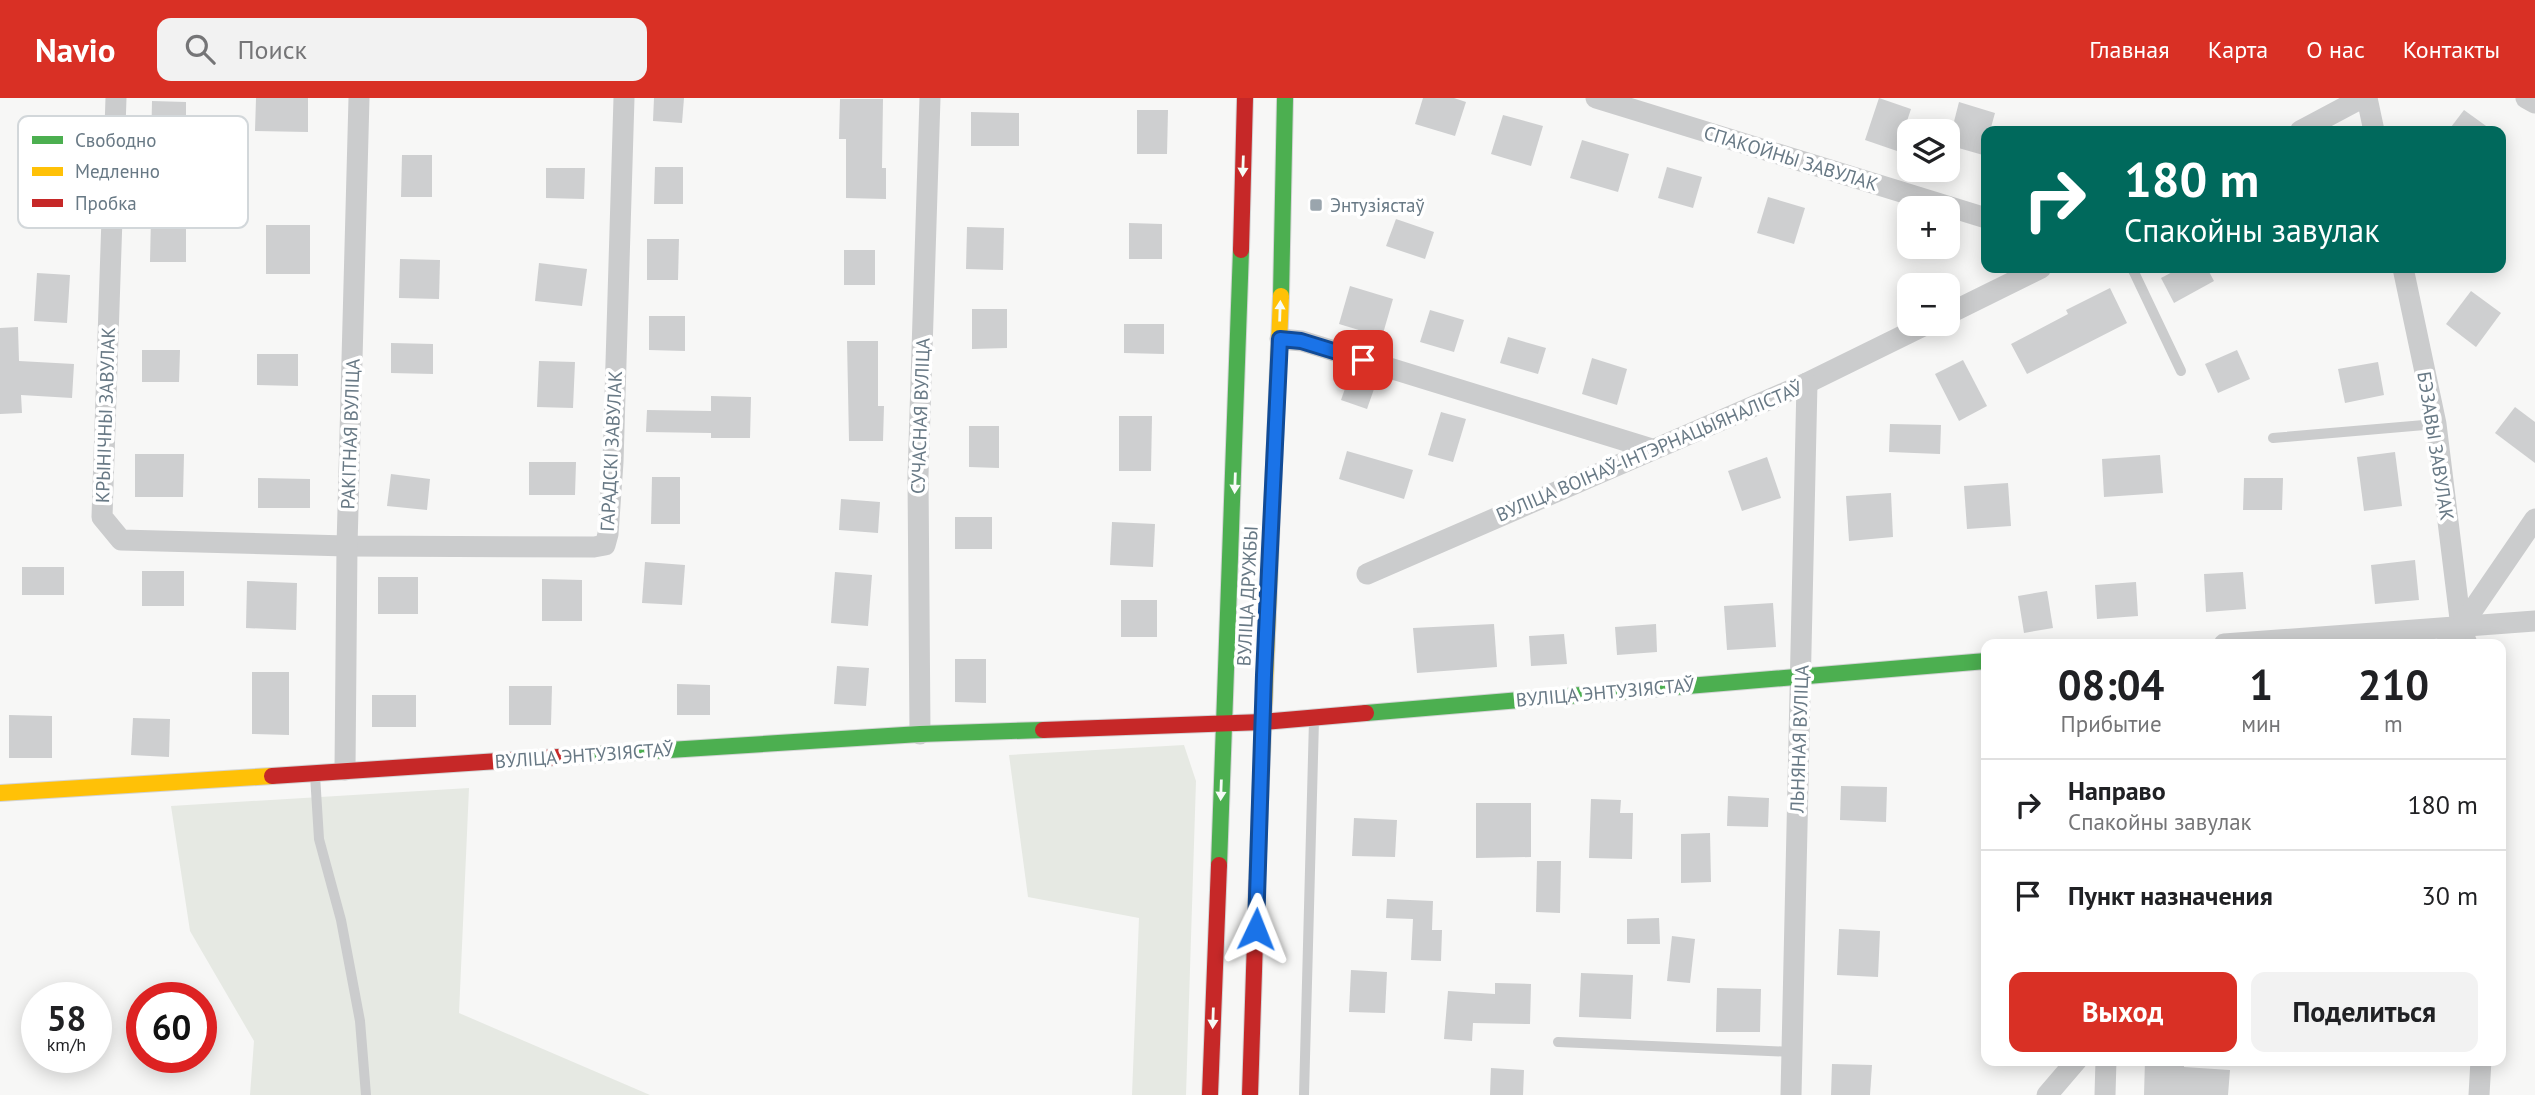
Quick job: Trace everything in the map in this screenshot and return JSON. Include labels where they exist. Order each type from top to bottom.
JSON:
[{"type":"street","name":"КРЫНІЧНЫ ЗАВУЛАК","points":[[115,116],[116,98]]},
{"type":"street","name":"РАКІТНАЯ ВУЛІЦА","points":[[345,771],[347,546],[359,98]]},
{"type":"street","name":"ГАРАДСКІ ЗАВУЛАК","points":[[347,546],[604,545],[608,534],[613,462],[624,98]]},
{"type":"street","name":"СУЧАСНАЯ ВУЛІЦА","points":[[920,734],[918,476],[930,98]]},
{"type":"street","name":"ВУЛІЦА ДРУЖБЫ","points":[[1210,1095],[1223,722],[1235,480],[1245,98]]},
{"type":"street","name":"ВУЛІЦА ДРУЖБЫ","points":[[1250,1095],[1280,339],[1285,98]]},
{"type":"street","name":"СПАКОЙНЫ ЗАВУЛАК","points":[[1596,98],[1981,216]]},
{"type":"street","points":[[2310,126],[2365,98],[2373,126]]},
{"type":"street","points":[[2526,98],[2535,103]]},
{"type":"street","name":"КРЫНІЧНЫ ЗАВУЛАК","points":[[112,228],[102,517],[105,524],[121,540],[347,546]]},
{"type":"street","points":[[1960,308],[2031,273]]},
{"type":"street","name":"БЭЗАВЫ ЗАВУЛАК","points":[[2404,273],[2436,424],[2464,635]]},
{"type":"street","name":"ВУЛІЦА ВОІНАЎ-ІНТЭРНАЦЫЯНАЛІСТАЎ","points":[[1367,574],[1807,383],[1903,336]]},
{"type":"street","points":[[1280,339],[1301,341],[1652,449]]},
{"type":"street","name":"ЛЬНЯНАЯ ВУЛІЦА","points":[[1791,1095],[1807,383]]},
{"type":"street","points":[[2464,635],[2535,519]]},
{"type":"street","points":[[2357,639],[2464,635],[2535,621]]},
{"type":"street","name":"ВУЛІЦА ЭНТУЗІЯСТАЎ","points":[[0,793],[920,734],[1263,722],[1801,675],[1981,662]]},
{"type":"street","points":[[2046,1095],[2072,1066]]},
{"type":"street","points":[[2105,1095],[2106,1066]]},
{"type":"street","points":[[2479,1095],[2481,1066]]},
{"type":"lane","points":[[2134,273],[2181,371]]},
{"type":"lane","points":[[2273,438],[2436,424]]},
{"type":"lane","points":[[1304,1095],[1314,717]]},
{"type":"lane","points":[[314,773],[320,839],[341,920],[360,1021],[366,1095]]},
{"type":"lane","points":[[1558,1042],[1793,1052]]},
{"type":"shaded area","points":[[1184,745],[1196,781],[1186,1095],[1132,1095],[1139,918],[1028,897],[1009,755]]},
{"type":"shaded area","points":[[469,788],[459,1013],[650,1095],[250,1095],[254,1041],[190,931],[171,806]]},
{"type":"building","points":[[256,98],[308,98],[308,132],[255,131]]},
{"type":"building","points":[[654,98],[684,98],[682,123],[653,121]]},
{"type":"building","points":[[1423,98],[1454,98],[1466,102],[1455,136],[1415,124]]},
{"type":"building","points":[[1879,98],[1911,109],[1908,119],[1897,119],[1897,151],[1865,140]]},
{"type":"building","points":[[840,99],[883,99],[882,168],[886,168],[886,199],[846,198],[846,139],[839,139]]},
{"type":"building","points":[[152,101],[186,102],[186,116],[152,116]]},
{"type":"building","points":[[1959,102],[1995,113],[1991,126],[1981,126],[1981,154],[1960,148],[1960,119],[1955,119]]},
{"type":"building","points":[[1137,110],[1168,110],[1167,154],[1137,154]]},
{"type":"building","points":[[2464,110],[2486,126],[2452,126]]},
{"type":"building","points":[[971,112],[1019,113],[1019,146],[971,146]]},
{"type":"building","points":[[1503,115],[1543,126],[1531,166],[1491,154]]},
{"type":"building","points":[[1582,140],[1629,154],[1618,192],[1570,178]]},
{"type":"building","points":[[402,155],[432,155],[432,197],[401,197]]},
{"type":"building","points":[[655,167],[683,167],[683,204],[654,204]]},
{"type":"building","points":[[1667,167],[1702,177],[1693,208],[1658,198]]},
{"type":"building","points":[[546,168],[585,168],[584,199],[546,198]]},
{"type":"building","points":[[1768,197],[1805,208],[1794,244],[1757,233]]},
{"type":"building","points":[[1396,219],[1434,232],[1425,259],[1386,246]]},
{"type":"building","points":[[1129,223],[1162,224],[1162,259],[1129,259]]},
{"type":"building","points":[[266,225],[310,225],[310,274],[266,274]]},
{"type":"building","points":[[967,227],[1004,228],[1003,270],[966,269]]},
{"type":"building","points":[[151,228],[186,228],[186,262],[150,262]]},
{"type":"building","points":[[647,239],[679,239],[678,280],[647,280]]},
{"type":"building","points":[[844,250],[875,250],[875,285],[844,285]]},
{"type":"building","points":[[400,259],[440,260],[439,299],[399,298]]},
{"type":"building","points":[[539,263],[587,269],[582,306],[535,301]]},
{"type":"building","points":[[37,273],[70,275],[67,323],[34,321]]},
{"type":"building","points":[[2170,273],[2210,273],[2214,281],[2174,303],[2161,278]]},
{"type":"building","points":[[1350,286],[1393,299],[1382,337],[1339,324]]},
{"type":"building","points":[[2110,288],[2127,323],[2027,374],[2011,344],[2068,314],[2066,310]]},
{"type":"building","points":[[2471,291],[2501,313],[2476,347],[2446,324]]},
{"type":"building","points":[[972,309],[1007,309],[1007,348],[972,349]]},
{"type":"building","points":[[1430,310],[1464,320],[1454,352],[1420,342]]},
{"type":"building","points":[[649,316],[685,316],[685,351],[649,350]]},
{"type":"building","points":[[1124,324],[1164,324],[1164,354],[1124,353]]},
{"type":"building","points":[[18,327],[19,361],[74,364],[72,398],[21,395],[22,413],[0,414],[0,328]]},
{"type":"building","points":[[1508,337],[1546,348],[1538,374],[1500,363]]},
{"type":"building","points":[[847,341],[878,341],[878,406],[884,406],[883,441],[849,441]]},
{"type":"building","points":[[391,343],[433,344],[433,374],[391,373]]},
{"type":"building","points":[[142,350],[180,350],[179,382],[142,382]]},
{"type":"building","points":[[2237,350],[2250,379],[2218,393],[2205,364]]},
{"type":"building","points":[[257,354],[298,354],[298,386],[257,385]]},
{"type":"building","points":[[1592,358],[1627,369],[1617,405],[1582,394]]},
{"type":"building","points":[[1963,360],[1987,406],[1959,421],[1935,374]]},
{"type":"building","points":[[539,361],[575,362],[573,408],[537,407]]},
{"type":"building","points":[[2378,362],[2384,395],[2345,403],[2338,369]]},
{"type":"building","points":[[1348,380],[1374,389],[1367,409],[1341,400]]},
{"type":"building","points":[[711,396],[751,397],[750,438],[711,438],[711,433],[646,432],[647,410],[711,411]]},
{"type":"building","points":[[2515,407],[2535,422],[2535,463],[2495,433]]},
{"type":"building","points":[[1441,412],[1466,419],[1453,462],[1428,455]]},
{"type":"building","points":[[1119,416],[1152,416],[1151,471],[1119,471]]},
{"type":"building","points":[[1890,424],[1941,425],[1940,454],[1889,452]]},
{"type":"building","points":[[969,426],[999,426],[999,468],[969,467]]},
{"type":"building","points":[[1347,451],[1413,470],[1404,499],[1339,479]]},
{"type":"building","points":[[2395,452],[2402,506],[2364,511],[2357,457]]},
{"type":"building","points":[[135,454],[184,454],[183,497],[135,497]]},
{"type":"building","points":[[2160,455],[2163,493],[2104,497],[2102,459]]},
{"type":"building","points":[[1767,457],[1781,498],[1742,511],[1728,471]]},
{"type":"building","points":[[529,462],[576,462],[575,495],[529,495]]},
{"type":"building","points":[[391,474],[430,479],[427,510],[387,506]]},
{"type":"building","points":[[652,477],[680,477],[680,524],[651,524]]},
{"type":"building","points":[[258,478],[310,479],[310,508],[258,508]]},
{"type":"building","points":[[2244,478],[2283,478],[2282,510],[2243,510]]},
{"type":"building","points":[[2008,483],[2011,526],[1967,529],[1964,486]]},
{"type":"building","points":[[1891,493],[1893,537],[1849,541],[1846,496]]},
{"type":"building","points":[[841,499],[880,502],[878,533],[839,530]]},
{"type":"building","points":[[955,517],[992,517],[992,549],[955,549]]},
{"type":"building","points":[[1112,522],[1155,524],[1153,567],[1110,565]]},
{"type":"building","points":[[2415,560],[2419,600],[2375,604],[2371,565]]},
{"type":"building","points":[[645,562],[685,565],[682,605],[642,603]]},
{"type":"building","points":[[22,567],[64,567],[64,595],[22,595]]},
{"type":"building","points":[[142,571],[184,571],[184,606],[142,606]]},
{"type":"building","points":[[835,572],[872,575],[868,626],[831,623]]},
{"type":"building","points":[[2243,572],[2246,609],[2206,612],[2204,574]]},
{"type":"building","points":[[378,577],[418,577],[418,614],[378,614]]},
{"type":"building","points":[[542,579],[582,580],[582,621],[542,621]]},
{"type":"building","points":[[247,581],[297,583],[296,630],[246,628]]},
{"type":"building","points":[[2136,582],[2138,616],[2097,619],[2095,585]]},
{"type":"building","points":[[2047,591],[2053,628],[2024,633],[2018,596]]},
{"type":"building","points":[[1121,600],[1157,600],[1157,637],[1121,637]]},
{"type":"building","points":[[1773,603],[1776,647],[1727,650],[1724,606]]},
{"type":"building","points":[[1494,624],[1497,667],[1417,673],[1413,628]]},
{"type":"building","points":[[1656,624],[1657,652],[1617,655],[1615,627]]},
{"type":"building","points":[[1564,634],[1567,664],[1531,666],[1529,636]]},
{"type":"building","points":[[955,659],[986,659],[986,703],[955,702]]},
{"type":"building","points":[[837,666],[869,668],[866,706],[834,704]]},
{"type":"building","points":[[252,672],[289,672],[289,735],[252,734]]},
{"type":"building","points":[[677,684],[710,685],[710,715],[677,715]]},
{"type":"building","points":[[509,686],[552,686],[551,725],[509,725]]},
{"type":"building","points":[[372,695],[416,695],[416,727],[372,727]]},
{"type":"building","points":[[9,715],[52,716],[52,758],[9,758]]},
{"type":"building","points":[[133,718],[170,719],[169,757],[131,755]]},
{"type":"building","points":[[1841,786],[1887,787],[1886,822],[1840,820]]},
{"type":"building","points":[[1728,796],[1769,798],[1768,827],[1727,826]]},
{"type":"building","points":[[1591,799],[1621,800],[1620,813],[1633,813],[1632,859],[1589,858]]},
{"type":"building","points":[[1476,803],[1531,803],[1531,857],[1476,858]]},
{"type":"building","points":[[1354,818],[1397,820],[1395,857],[1352,856]]},
{"type":"building","points":[[1710,833],[1711,882],[1681,883],[1681,834]]},
{"type":"building","points":[[1537,861],[1561,861],[1560,913],[1536,912]]},
{"type":"building","points":[[1387,899],[1433,901],[1432,930],[1442,930],[1441,961],[1411,960],[1413,919],[1386,918]]},
{"type":"building","points":[[1659,918],[1660,944],[1627,944],[1627,919]]},
{"type":"building","points":[[1839,929],[1880,931],[1878,977],[1837,975]]},
{"type":"building","points":[[1672,936],[1695,939],[1690,983],[1667,981]]},
{"type":"building","points":[[1351,970],[1387,972],[1385,1013],[1349,1012]]},
{"type":"building","points":[[1581,973],[1633,975],[1631,1019],[1579,1017]]},
{"type":"building","points":[[1495,983],[1531,984],[1530,1024],[1473,1023],[1472,1041],[1444,1039],[1448,991],[1495,994]]},
{"type":"building","points":[[1717,988],[1761,989],[1760,1032],[1716,1032]]},
{"type":"building","points":[[1832,1064],[1872,1065],[1870,1095],[1831,1095]]},
{"type":"building","points":[[2145,1066],[2230,1070],[2228,1095],[2144,1095]]},
{"type":"building","points":[[1491,1068],[1524,1070],[1523,1095],[1490,1095]]},
{"type":"traffic: fast","points":[[1281,296],[1285,98]]},
{"type":"traffic: fast","points":[[1219,865],[1241,250]]},
{"type":"traffic: fast","points":[[1366,713],[1981,661]]},
{"type":"traffic: fast","points":[[574,756],[920,734],[1043,730]]},
{"type":"traffic: slow","points":[[1257,878],[1281,296]]},
{"type":"traffic: slow","points":[[0,793],[272,776]]},
{"type":"traffic: jam","points":[[1241,250],[1245,98]]},
{"type":"traffic: jam","points":[[1043,730],[1263,722],[1366,713]]},
{"type":"traffic: jam","points":[[272,776],[574,756]]},
{"type":"traffic: jam","points":[[1210,1095],[1219,865]]},
{"type":"traffic: jam","points":[[1250,1095],[1257,878]]},
{"type":"place","name":"Энтузіястаў","points":[[1316,205]]},
{"type":"route","points":[[1256,929],[1264,675],[1280,339],[1301,341],[1363,360]]}]
